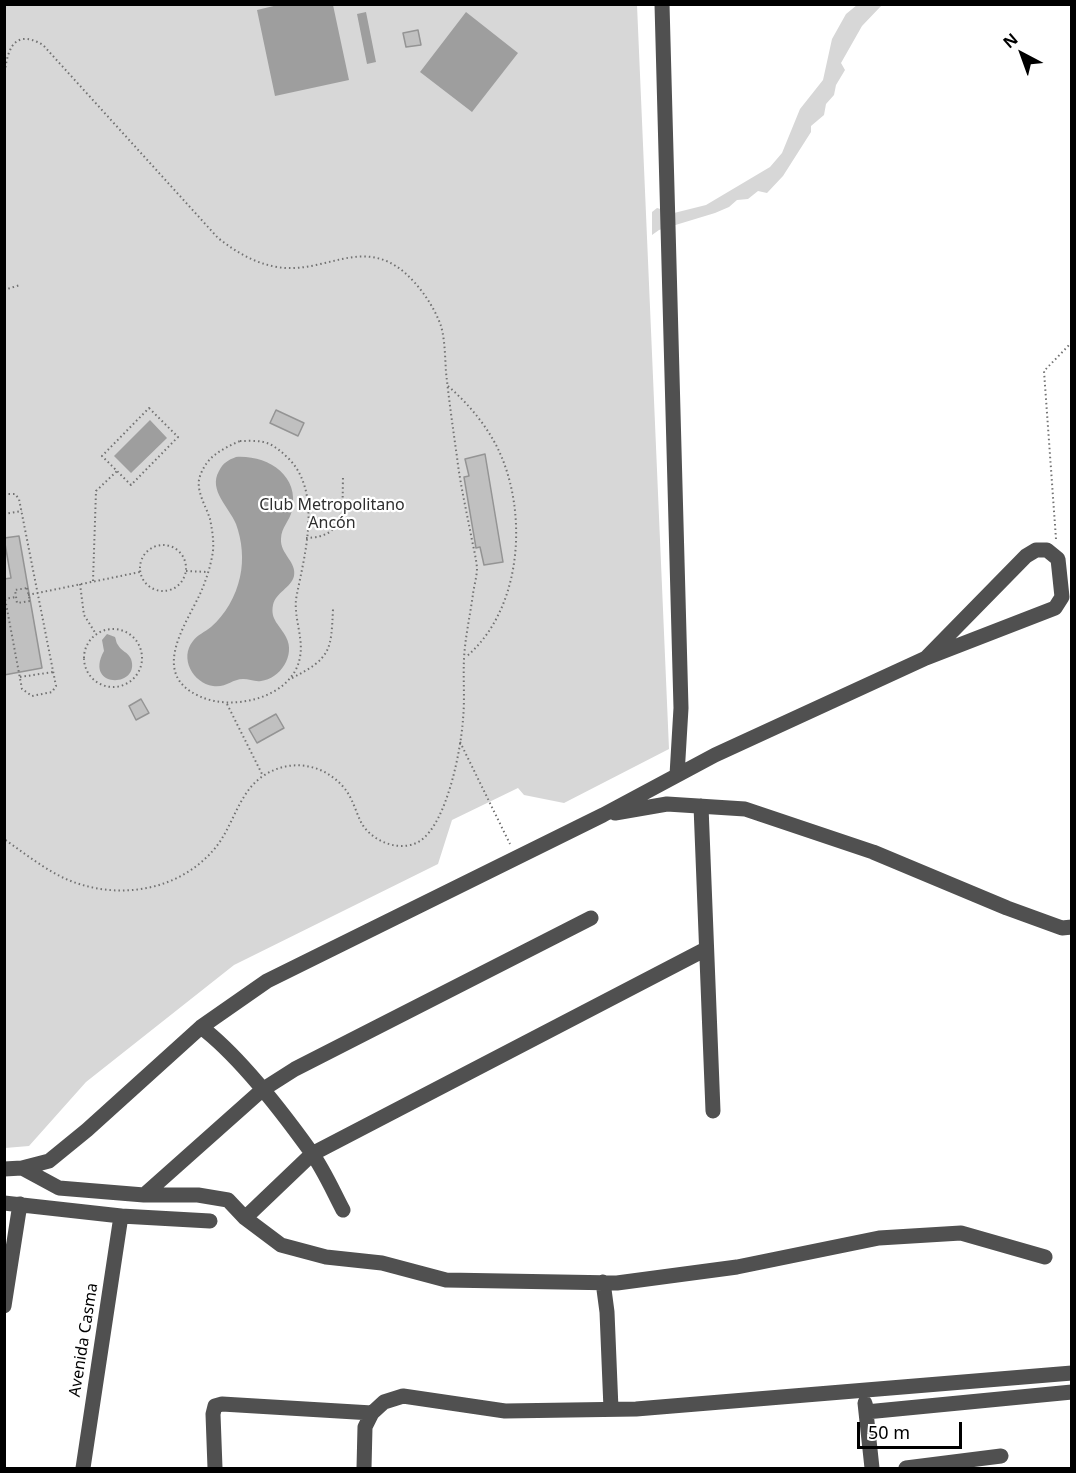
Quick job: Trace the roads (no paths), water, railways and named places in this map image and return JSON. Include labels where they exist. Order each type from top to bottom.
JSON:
[{"type":"street","points":[[662,4],[681,708],[677,775]]},
{"type":"street","points":[[926,658],[1026,556],[1036,550],[1047,550],[1058,559],[1062,597],[1055,608]]},
{"type":"street","points":[[4,1169],[22,1168],[49,1161],[87,1130],[201,1027],[267,981],[603,815],[715,755],[926,658],[1055,608],[1071,606]]},
{"type":"street","points":[[603,815],[668,804],[745,809],[873,852],[1007,908],[1062,928],[1071,927]]},
{"type":"street","points":[[700,806],[713,1111]]},
{"type":"street","points":[[144,1195],[262,1090],[295,1069],[591,918]]},
{"type":"street","points":[[245,1218],[312,1154],[706,949]]},
{"type":"street","points":[[201,1027],[217,1039],[262,1090],[312,1154],[343,1210]]},
{"type":"street","points":[[22,1168],[59,1188],[144,1195],[198,1195],[228,1200],[245,1218],[280,1245],[326,1257],[382,1263],[446,1280],[617,1283],[738,1267],[879,1238],[961,1233],[1045,1257]]},
{"type":"street","points":[[4,1203],[121,1216],[210,1221]]},
{"type":"street","points":[[4,1306],[20,1204]]},
{"type":"street","name":"Avenida Casma","points":[[83,1468],[121,1216]]},
{"type":"street","points":[[603,1282],[607,1312],[611,1409]]},
{"type":"street","points":[[364,1468],[365,1427],[372,1413],[384,1402],[403,1396],[505,1411],[611,1409],[1071,1373]]},
{"type":"street","points":[[864,1391],[872,1468]]},
{"type":"street","points":[[866,1412],[1071,1392]]},
{"type":"street","points":[[215,1468],[213,1414],[215,1406],[222,1404],[372,1413]]},
{"type":"street","points":[[906,1468],[1001,1456]]},
{"type":"park label","name":"Club Metropolitano Ancón","points":[[332,514]]}]
